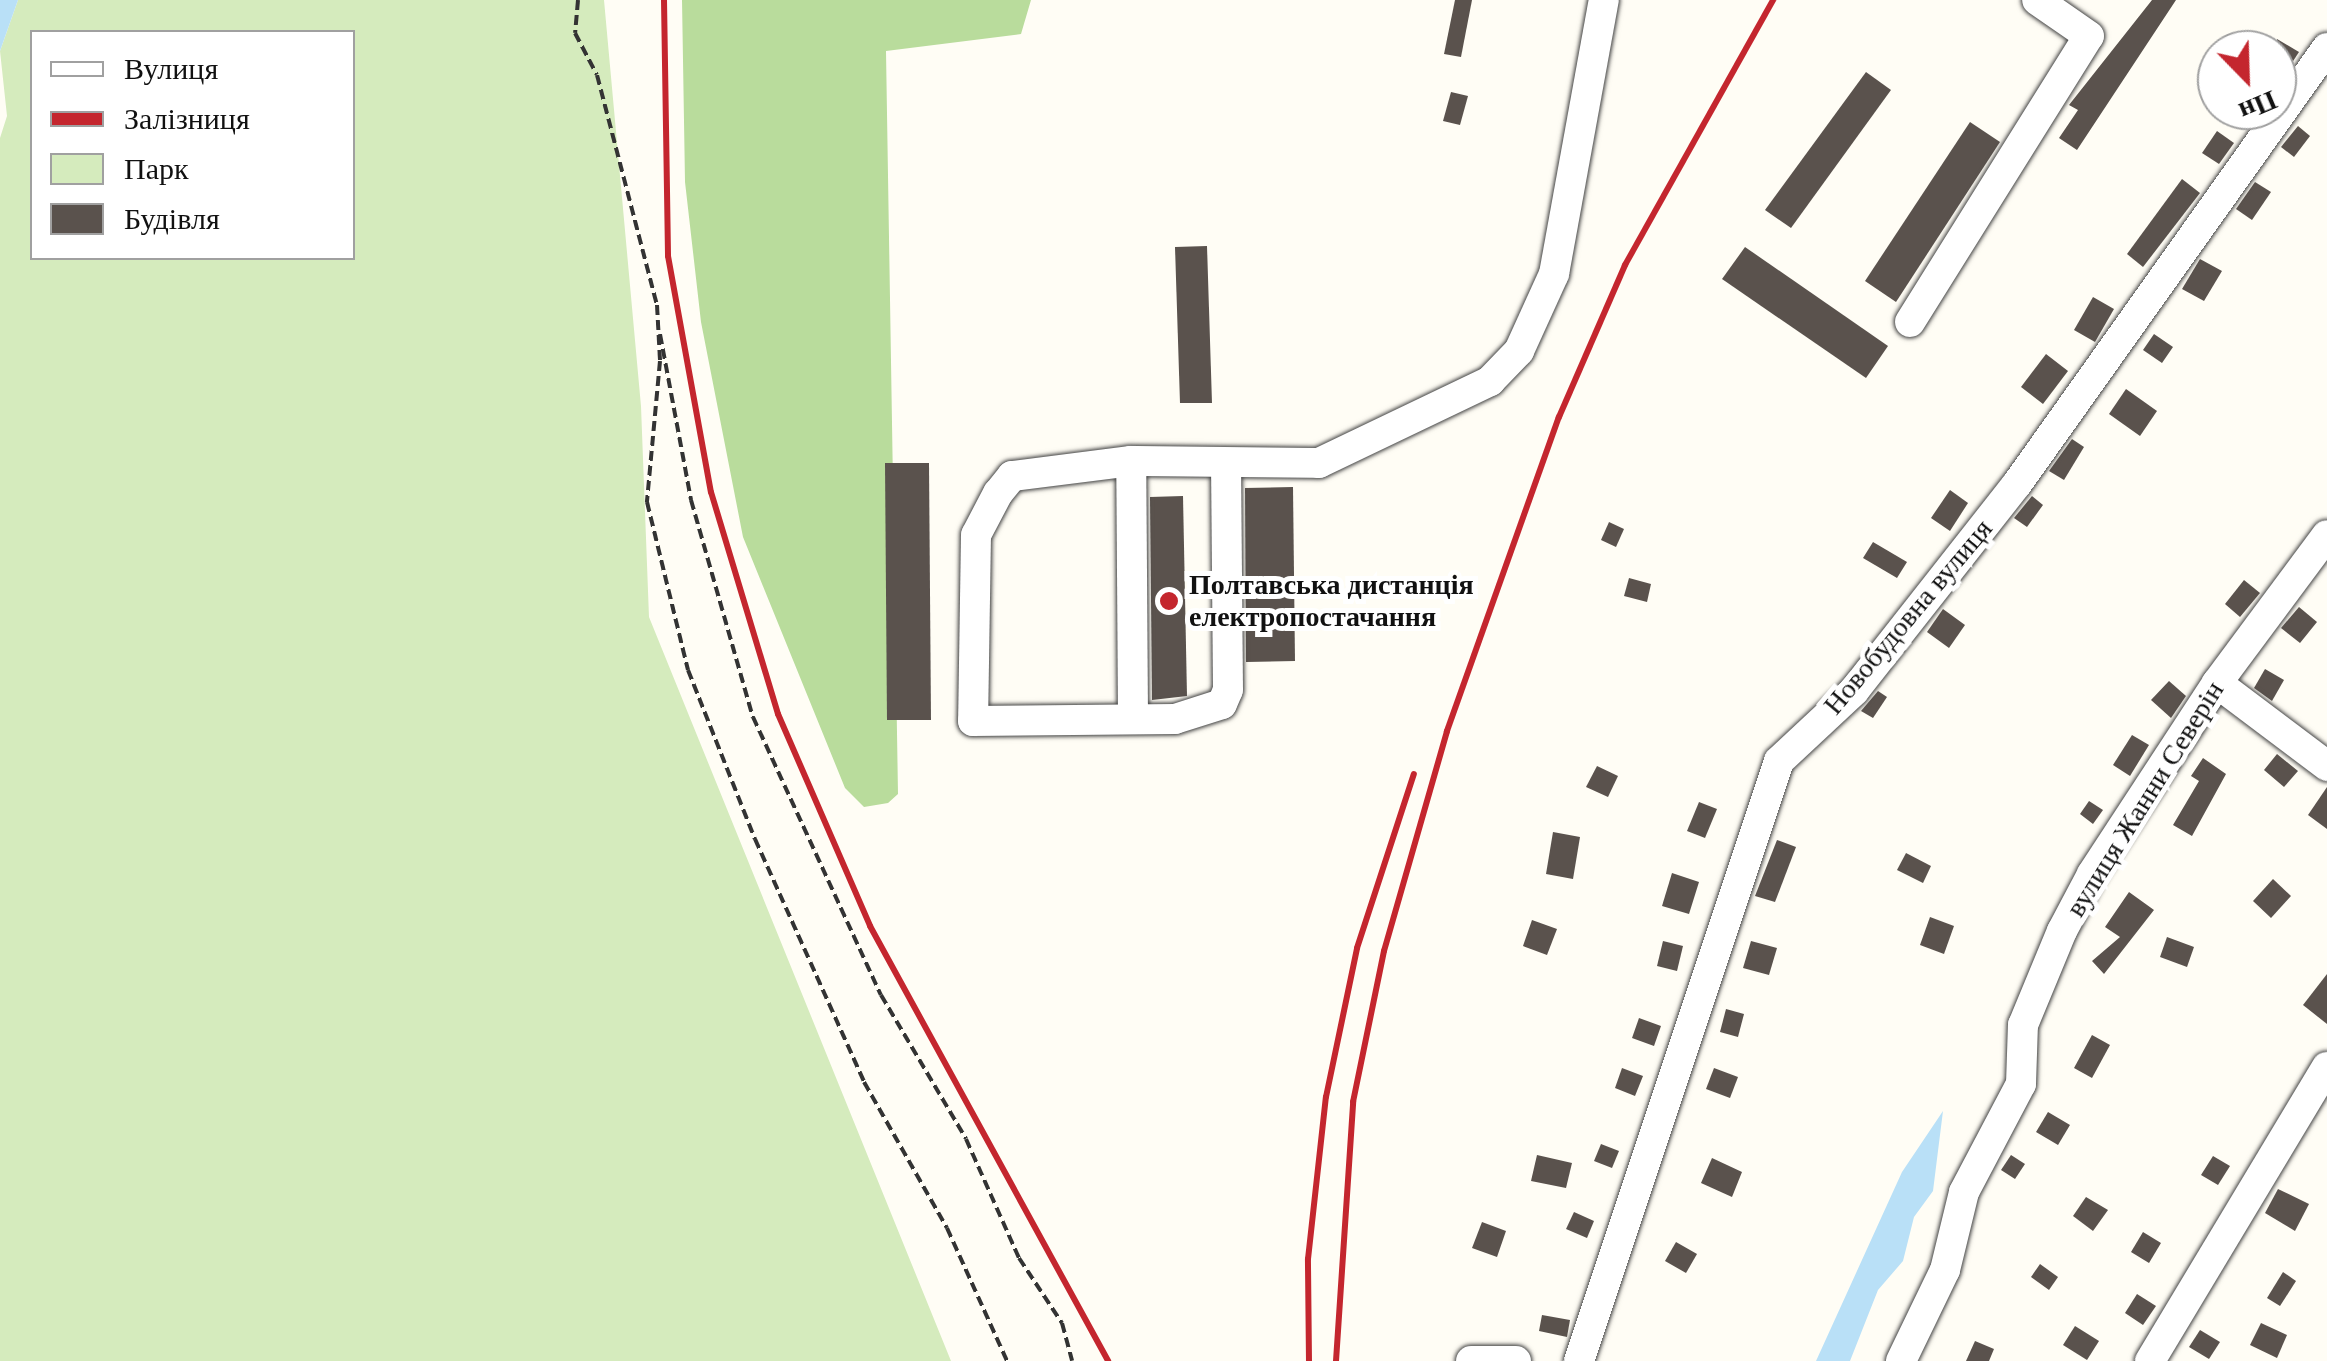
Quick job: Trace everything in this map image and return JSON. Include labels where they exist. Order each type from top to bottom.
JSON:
[{"type":"street","points":[[1226,463],[1228,690],[1222,704],[1175,718],[974,721],[976,534],[1012,476],[1131,462],[1319,463],[1490,381],[1519,351],[1554,274],[1604,0]]},
{"type":"street","points":[[1910,322],[2089,36],[2037,0]]},
{"type":"street","name":"Новобудовна вулиця","points":[[1578,1361],[1778,761],[1854,691],[2017,484],[2327,48]]},
{"type":"street","points":[[1131,462],[1133,716]]},
{"type":"street","name":"вулиця Жанни Северін","points":[[1901,1361],[1944,1270],[1964,1192],[2021,1084],[2023,1025],[2062,931],[2092,874],[2218,683],[2327,535]]},
{"type":"street","points":[[2218,683],[2327,766]]},
{"type":"street","points":[[2150,1361],[2327,1066]]},
{"type":"street","points":[[1471,1361],[1516,1361]]},
{"type":"path","points":[[578,0],[576,33],[597,75],[656,310],[691,500],[753,717],[882,995],[966,1139],[1019,1258],[1062,1323],[1072,1361]]},
{"type":"path","points":[[656,310],[660,361],[647,502],[688,670],[755,840],[864,1082],[947,1228],[1008,1361]]},
{"type":"green space","points":[[18,0],[604,0],[641,406],[649,617],[951,1361],[0,1361],[0,138],[7,116],[0,51]]},
{"type":"green space","points":[[682,0],[1031,0],[1021,34],[886,51],[898,794],[888,803],[864,807],[845,788],[743,537],[701,322],[685,182]]},
{"type":"water","points":[[0,0],[18,0],[0,51]]},
{"type":"water","points":[[1943,1111],[1933,1191],[1914,1217],[1903,1261],[1878,1290],[1850,1361],[1816,1361],[1902,1172]]},
{"type":"building","points":[[1455,0],[1472,0],[1461,57],[1444,54]]},
{"type":"building","points":[[2152,0],[2176,0],[2077,150],[2059,138],[2078,110],[2069,105]]},
{"type":"building","points":[[1866,72],[1891,90],[1791,228],[1765,210]]},
{"type":"building","points":[[1451,92],[1468,96],[1460,125],[1443,121]]},
{"type":"building","points":[[1970,122],[2000,142],[1896,302],[1865,281]]},
{"type":"building","points":[[2297,127],[2310,136],[2294,157],[2281,147]]},
{"type":"building","points":[[2217,131],[2234,143],[2219,164],[2202,153]]},
{"type":"building","points":[[2182,179],[2200,193],[2143,267],[2127,254]]},
{"type":"building","points":[[2255,182],[2271,192],[2252,220],[2236,209]]},
{"type":"building","points":[[1207,246],[1212,403],[1180,403],[1175,247]]},
{"type":"building","points":[[1745,247],[1888,346],[1866,378],[1722,279]]},
{"type":"building","points":[[2200,259],[2222,271],[2204,301],[2182,289]]},
{"type":"building","points":[[2093,297],[2114,309],[2095,342],[2074,330]]},
{"type":"building","points":[[2154,334],[2173,347],[2162,363],[2143,350]]},
{"type":"building","points":[[2046,354],[2068,371],[2043,404],[2021,387]]},
{"type":"building","points":[[2126,389],[2157,411],[2140,436],[2109,414]]},
{"type":"building","points":[[2072,439],[2084,447],[2064,480],[2049,471]]},
{"type":"building","points":[[885,463],[929,463],[931,720],[887,720]]},
{"type":"building","points":[[1293,487],[1295,661],[1246,662],[1245,488]]},
{"type":"building","points":[[1950,490],[1968,503],[1950,531],[1931,518]]},
{"type":"building","points":[[1183,496],[1187,696],[1152,700],[1150,497]]},
{"type":"building","points":[[2032,496],[2043,505],[2027,527],[2014,518]]},
{"type":"building","points":[[1609,522],[1624,529],[1616,547],[1601,540]]},
{"type":"building","points":[[1873,542],[1907,562],[1897,578],[1863,558]]},
{"type":"building","points":[[1629,578],[1651,584],[1647,602],[1624,596]]},
{"type":"building","points":[[2244,580],[2260,593],[2240,617],[2225,604]]},
{"type":"building","points":[[2299,607],[2317,622],[2300,643],[2281,628]]},
{"type":"building","points":[[1943,609],[1965,625],[1949,648],[1927,632]]},
{"type":"building","points":[[2265,669],[2284,680],[2272,701],[2254,688]]},
{"type":"building","points":[[2169,681],[2186,696],[2171,718],[2151,700]]},
{"type":"building","points":[[1878,691],[1887,697],[1873,718],[1861,711]]},
{"type":"building","points":[[2132,735],[2149,745],[2130,776],[2113,765]]},
{"type":"building","points":[[2277,754],[2298,771],[2284,787],[2264,770]]},
{"type":"building","points":[[2203,758],[2226,774],[2192,836],[2173,825],[2199,781],[2191,776]]},
{"type":"building","points":[[1597,766],[1618,776],[1608,797],[1586,787]]},
{"type":"building","points":[[2327,787],[2327,829],[2308,815]]},
{"type":"building","points":[[2089,801],[2103,810],[2093,824],[2080,814]]},
{"type":"building","points":[[1699,802],[1717,809],[1705,838],[1687,831]]},
{"type":"building","points":[[1553,832],[1580,837],[1573,879],[1546,874]]},
{"type":"building","points":[[1777,840],[1796,847],[1775,902],[1755,896]]},
{"type":"building","points":[[1906,853],[1931,866],[1923,883],[1897,870]]},
{"type":"building","points":[[1672,873],[1699,882],[1689,914],[1662,906]]},
{"type":"building","points":[[2273,879],[2291,896],[2271,918],[2253,901]]},
{"type":"building","points":[[2129,892],[2154,910],[2104,974],[2092,961],[2120,937],[2105,927]]},
{"type":"building","points":[[1930,917],[1954,926],[1944,954],[1920,945]]},
{"type":"building","points":[[1532,920],[1557,929],[1547,955],[1523,946]]},
{"type":"building","points":[[2167,937],[2194,947],[2187,967],[2160,957]]},
{"type":"building","points":[[1663,941],[1683,946],[1677,971],[1657,966]]},
{"type":"building","points":[[1751,941],[1777,948],[1769,975],[1743,968]]},
{"type":"building","points":[[2327,974],[2327,1024],[2303,1005]]},
{"type":"building","points":[[1726,1009],[1744,1014],[1738,1037],[1720,1032]]},
{"type":"building","points":[[1639,1018],[1661,1026],[1654,1046],[1632,1038]]},
{"type":"building","points":[[2092,1035],[2110,1045],[2092,1078],[2074,1068]]},
{"type":"building","points":[[1622,1068],[1643,1076],[1635,1096],[1615,1088]]},
{"type":"building","points":[[1714,1068],[1738,1077],[1730,1098],[1706,1089]]},
{"type":"building","points":[[2048,1112],[2070,1125],[2058,1145],[2036,1132]]},
{"type":"building","points":[[1601,1144],[1619,1151],[1612,1168],[1594,1161]]},
{"type":"building","points":[[1537,1155],[1572,1163],[1566,1188],[1531,1181]]},
{"type":"building","points":[[2011,1155],[2025,1164],[2015,1179],[2001,1170]]},
{"type":"building","points":[[2213,1156],[2230,1166],[2218,1185],[2201,1175]]},
{"type":"building","points":[[1712,1158],[1742,1172],[1732,1197],[1701,1183]]},
{"type":"building","points":[[2278,1189],[2309,1204],[2295,1231],[2265,1213]]},
{"type":"building","points":[[2086,1197],[2108,1210],[2093,1231],[2073,1216]]},
{"type":"building","points":[[1574,1212],[1594,1221],[1587,1238],[1566,1229]]},
{"type":"building","points":[[1482,1222],[1506,1231],[1497,1257],[1472,1248]]},
{"type":"building","points":[[2143,1232],[2161,1243],[2149,1263],[2131,1252]]},
{"type":"building","points":[[1676,1242],[1697,1254],[1686,1273],[1665,1261]]},
{"type":"building","points":[[2040,1264],[2058,1277],[2049,1290],[2031,1277]]},
{"type":"building","points":[[2283,1272],[2296,1281],[2280,1306],[2267,1298]]},
{"type":"building","points":[[2137,1294],[2156,1306],[2143,1325],[2125,1313]]},
{"type":"building","points":[[1542,1315],[1570,1320],[1567,1337],[1539,1331]]},
{"type":"building","points":[[2261,1323],[2287,1335],[2277,1358],[2250,1345]]},
{"type":"building","points":[[2075,1326],[2099,1341],[2087,1360],[2063,1345]]},
{"type":"building","points":[[2200,1330],[2220,1342],[2209,1359],[2189,1347]]},
{"type":"building","points":[[1975,1341],[1994,1349],[1989,1361],[1966,1361]]},
{"type":"railway","points":[[664,0],[668,256],[711,492],[778,714],[870,926],[1108,1361]]},
{"type":"railway","points":[[1336,1361],[1353,1102],[1384,951],[1447,731],[1559,417],[1625,265],[1773,0]]},
{"type":"railway","points":[[1309,1361],[1308,1259],[1326,1097],[1357,948],[1414,774]]},
{"type":"place","name":"Полтавська дистанція електропостачання","points":[[1169,601]]}]
